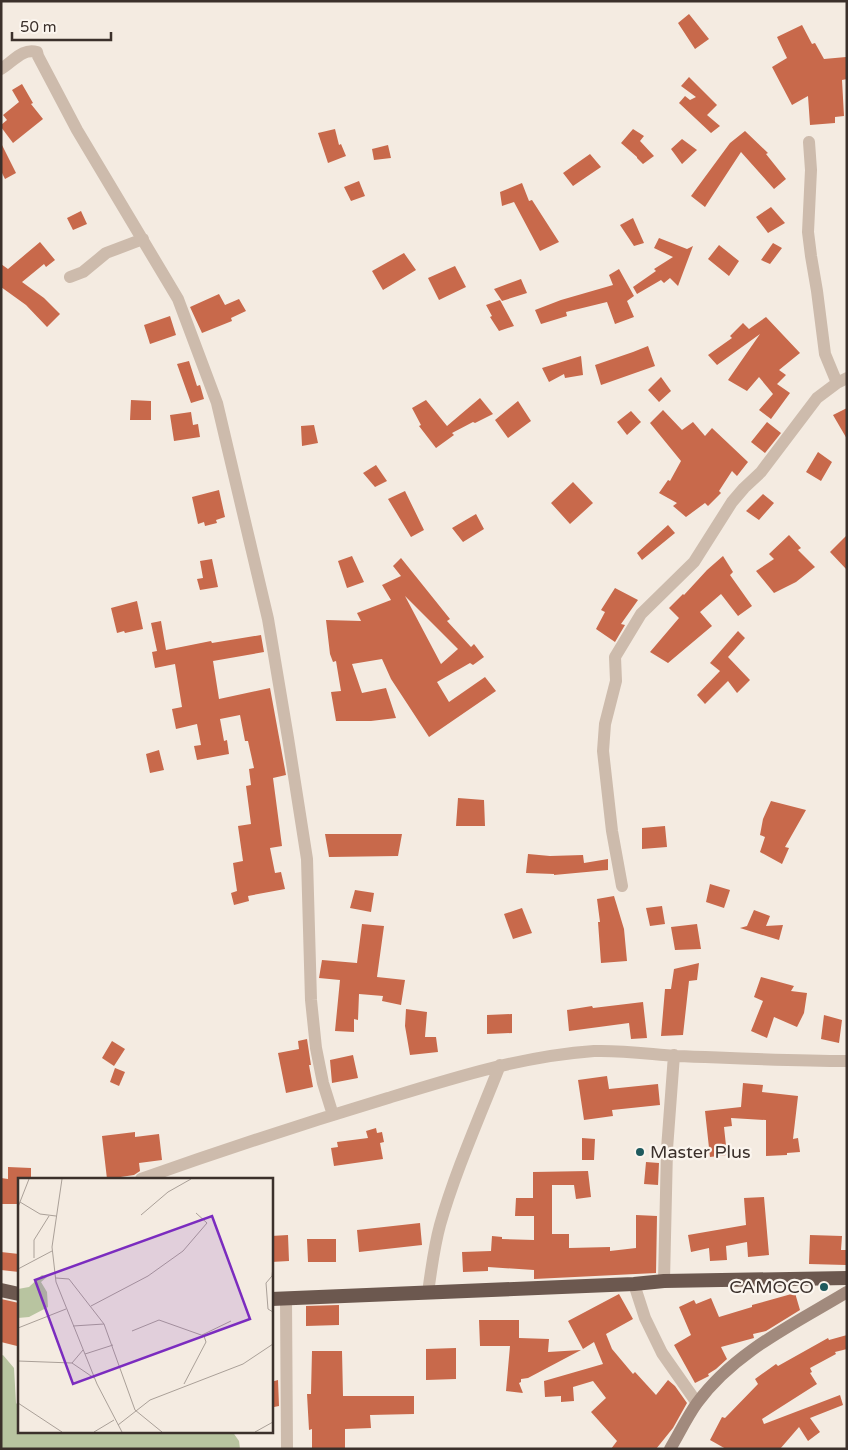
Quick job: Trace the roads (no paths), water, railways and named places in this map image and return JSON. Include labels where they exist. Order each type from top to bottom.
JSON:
[{"type":"highway","points":[[272,1300],[634,1284],[664,1281],[847,1278]]},
{"type":"highway","points":[[1,1290],[18,1294]]},
{"type":"main road","points":[[670,1449],[697,1403],[723,1374],[763,1342],[847,1292]]},
{"type":"street","points":[[1,68],[23,52],[29,50],[37,52],[77,130],[178,299],[217,403],[268,618],[306,859],[311,1000],[316,1048],[323,1083],[333,1115]]},
{"type":"street","points":[[622,886],[612,831],[603,751],[605,724],[616,681],[615,657],[641,614],[694,562],[732,502],[761,472],[817,398],[842,380],[825,354],[811,256],[808,232],[811,170],[809,142]]},
{"type":"street","points":[[70,277],[83,272],[106,253],[143,239]]},
{"type":"street","points":[[144,1178],[264,1136],[500,1065],[565,1054],[596,1051],[638,1052],[847,1061]]},
{"type":"street","points":[[664,1281],[667,1149],[674,1055]]},
{"type":"street","points":[[428,1293],[434,1249],[441,1223],[464,1156],[500,1065]]},
{"type":"street","points":[[634,1284],[645,1318],[662,1353],[697,1403]]},
{"type":"street","points":[[286,1299],[287,1449]]},
{"type":"place","name":"Master Plus","points":[[640,1152]]},
{"type":"place","name":"CAMOCO","points":[[824,1287]]}]
